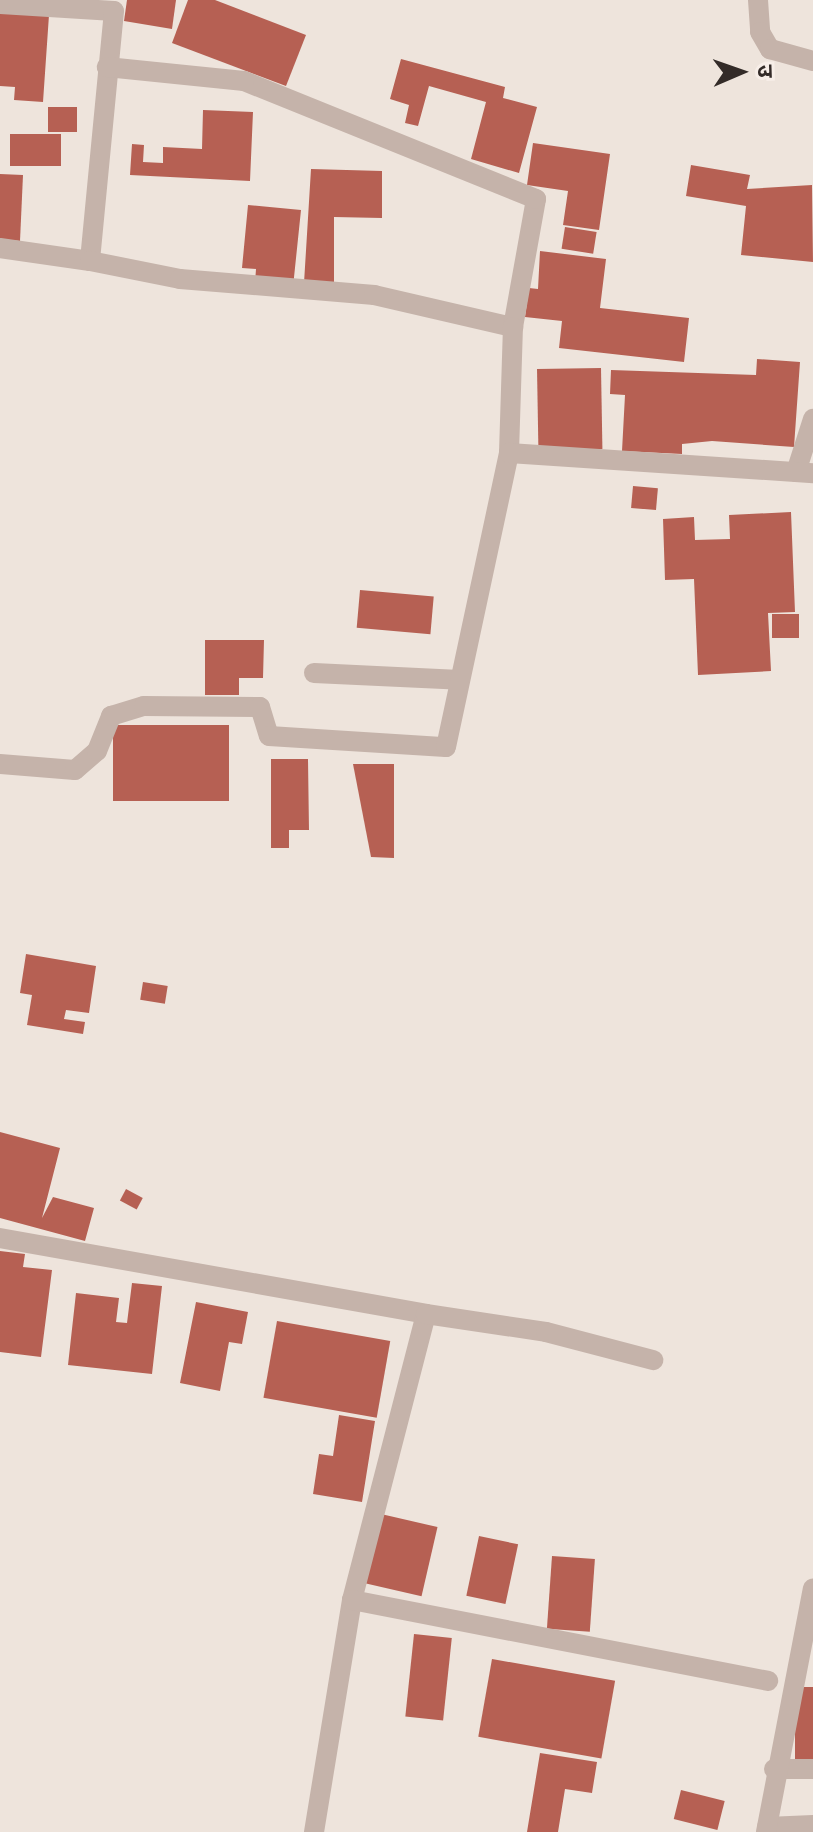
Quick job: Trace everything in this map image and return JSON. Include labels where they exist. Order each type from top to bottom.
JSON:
[{"type":"street","points":[[758,0],[760,32],[770,49],[813,61]]},
{"type":"street","points":[[0,4],[115,6],[90,261]]},
{"type":"street","points":[[0,764],[75,770],[97,751],[111,716],[144,706],[260,707],[269,736],[446,747],[509,453],[513,327],[536,199],[244,81],[107,67]]},
{"type":"street","points":[[0,248],[90,261],[180,279],[374,295],[513,327]]},
{"type":"street","points":[[509,453],[804,472],[813,419]]},
{"type":"street","points":[[314,673],[460,680]]},
{"type":"street","points":[[0,1238],[426,1314],[546,1332],[653,1360]]},
{"type":"street","points":[[314,1832],[352,1600],[426,1314]]},
{"type":"street","points":[[813,1589],[774,1769],[766,1829],[813,1825]]},
{"type":"street","points":[[352,1600],[768,1681]]},
{"type":"street","points":[[774,1769],[813,1769]]},
{"type":"building","points":[[127,0],[176,0],[172,29],[124,21]]},
{"type":"building","points":[[188,0],[215,0],[306,35],[286,86],[172,43]]},
{"type":"building","points":[[0,11],[49,15],[43,102],[14,100],[15,87],[0,86]]},
{"type":"building","points":[[401,59],[505,87],[503,98],[537,107],[519,173],[471,159],[486,102],[429,86],[418,126],[405,123],[409,105],[390,99]]},
{"type":"building","points":[[48,107],[77,107],[77,132],[48,132]]},
{"type":"building","points":[[203,110],[253,112],[250,181],[130,175],[132,144],[144,145],[143,162],[163,163],[163,147],[202,149]]},
{"type":"building","points":[[10,134],[61,134],[61,166],[10,166]]},
{"type":"building","points":[[533,143],[610,154],[599,230],[563,225],[568,191],[527,185]]},
{"type":"building","points":[[691,165],[750,175],[747,189],[812,185],[813,262],[741,255],[746,206],[686,196]]},
{"type":"building","points":[[311,169],[382,171],[382,218],[334,217],[334,283],[304,283]]},
{"type":"building","points":[[0,174],[23,175],[20,241],[0,239]]},
{"type":"building","points":[[248,205],[301,210],[293,287],[255,283],[256,269],[242,268]]},
{"type":"building","points":[[565,227],[597,232],[593,254],[562,249]]},
{"type":"building","points":[[540,251],[606,259],[600,308],[689,318],[684,362],[559,348],[562,321],[525,317],[529,288],[538,289]]},
{"type":"building","points":[[757,359],[800,362],[794,447],[712,441],[682,444],[682,454],[622,451],[625,395],[610,394],[611,370],[756,375]]},
{"type":"building","points":[[601,368],[602,449],[538,450],[537,369]]},
{"type":"building","points":[[633,486],[658,488],[656,510],[631,508]]},
{"type":"building","points":[[791,512],[795,612],[768,613],[771,671],[698,675],[694,579],[665,580],[663,519],[694,517],[695,540],[730,539],[729,515]]},
{"type":"building","points":[[360,590],[434,596],[430,634],[357,628]]},
{"type":"building","points":[[772,614],[799,614],[799,638],[772,638]]},
{"type":"building","points":[[205,640],[264,640],[263,678],[239,678],[239,695],[205,695]]},
{"type":"building","points":[[113,725],[229,725],[229,801],[113,801]]},
{"type":"building","points":[[271,759],[308,759],[309,830],[289,830],[289,848],[271,848]]},
{"type":"building","points":[[353,764],[394,764],[394,858],[371,857]]},
{"type":"building","points":[[26,954],[96,966],[89,1013],[66,1010],[64,1019],[85,1022],[83,1034],[27,1025],[32,995],[20,993]]},
{"type":"building","points":[[143,982],[168,986],[165,1004],[140,1000]]},
{"type":"building","points":[[0,1132],[60,1148],[42,1218],[53,1197],[94,1208],[85,1241],[0,1218]]},
{"type":"building","points":[[126,1189],[143,1198],[137,1209],[120,1200]]},
{"type":"building","points":[[0,1251],[25,1254],[23,1267],[52,1270],[41,1357],[0,1352]]},
{"type":"building","points":[[132,1283],[162,1286],[152,1374],[68,1365],[76,1293],[119,1298],[116,1322],[127,1323]]},
{"type":"building","points":[[196,1302],[248,1312],[242,1344],[229,1342],[220,1391],[180,1383]]},
{"type":"building","points":[[277,1321],[390,1341],[377,1418],[263,1398]]},
{"type":"building","points":[[339,1415],[375,1421],[362,1502],[313,1494],[319,1454],[333,1456]]},
{"type":"building","points":[[381,1514],[438,1527],[422,1596],[365,1583]]},
{"type":"building","points":[[479,1536],[518,1544],[505,1604],[466,1596]]},
{"type":"building","points":[[552,1556],[595,1559],[590,1632],[547,1629]]},
{"type":"building","points":[[414,1634],[452,1638],[443,1721],[405,1717]]},
{"type":"building","points":[[492,1659],[615,1681],[601,1759],[478,1737]]},
{"type":"building","points":[[795,1687],[813,1687],[813,1761],[795,1761]]},
{"type":"building","points":[[540,1753],[597,1762],[592,1793],[565,1789],[558,1832],[527,1832]]},
{"type":"building","points":[[681,1790],[725,1801],[717,1830],[674,1819]]}]
